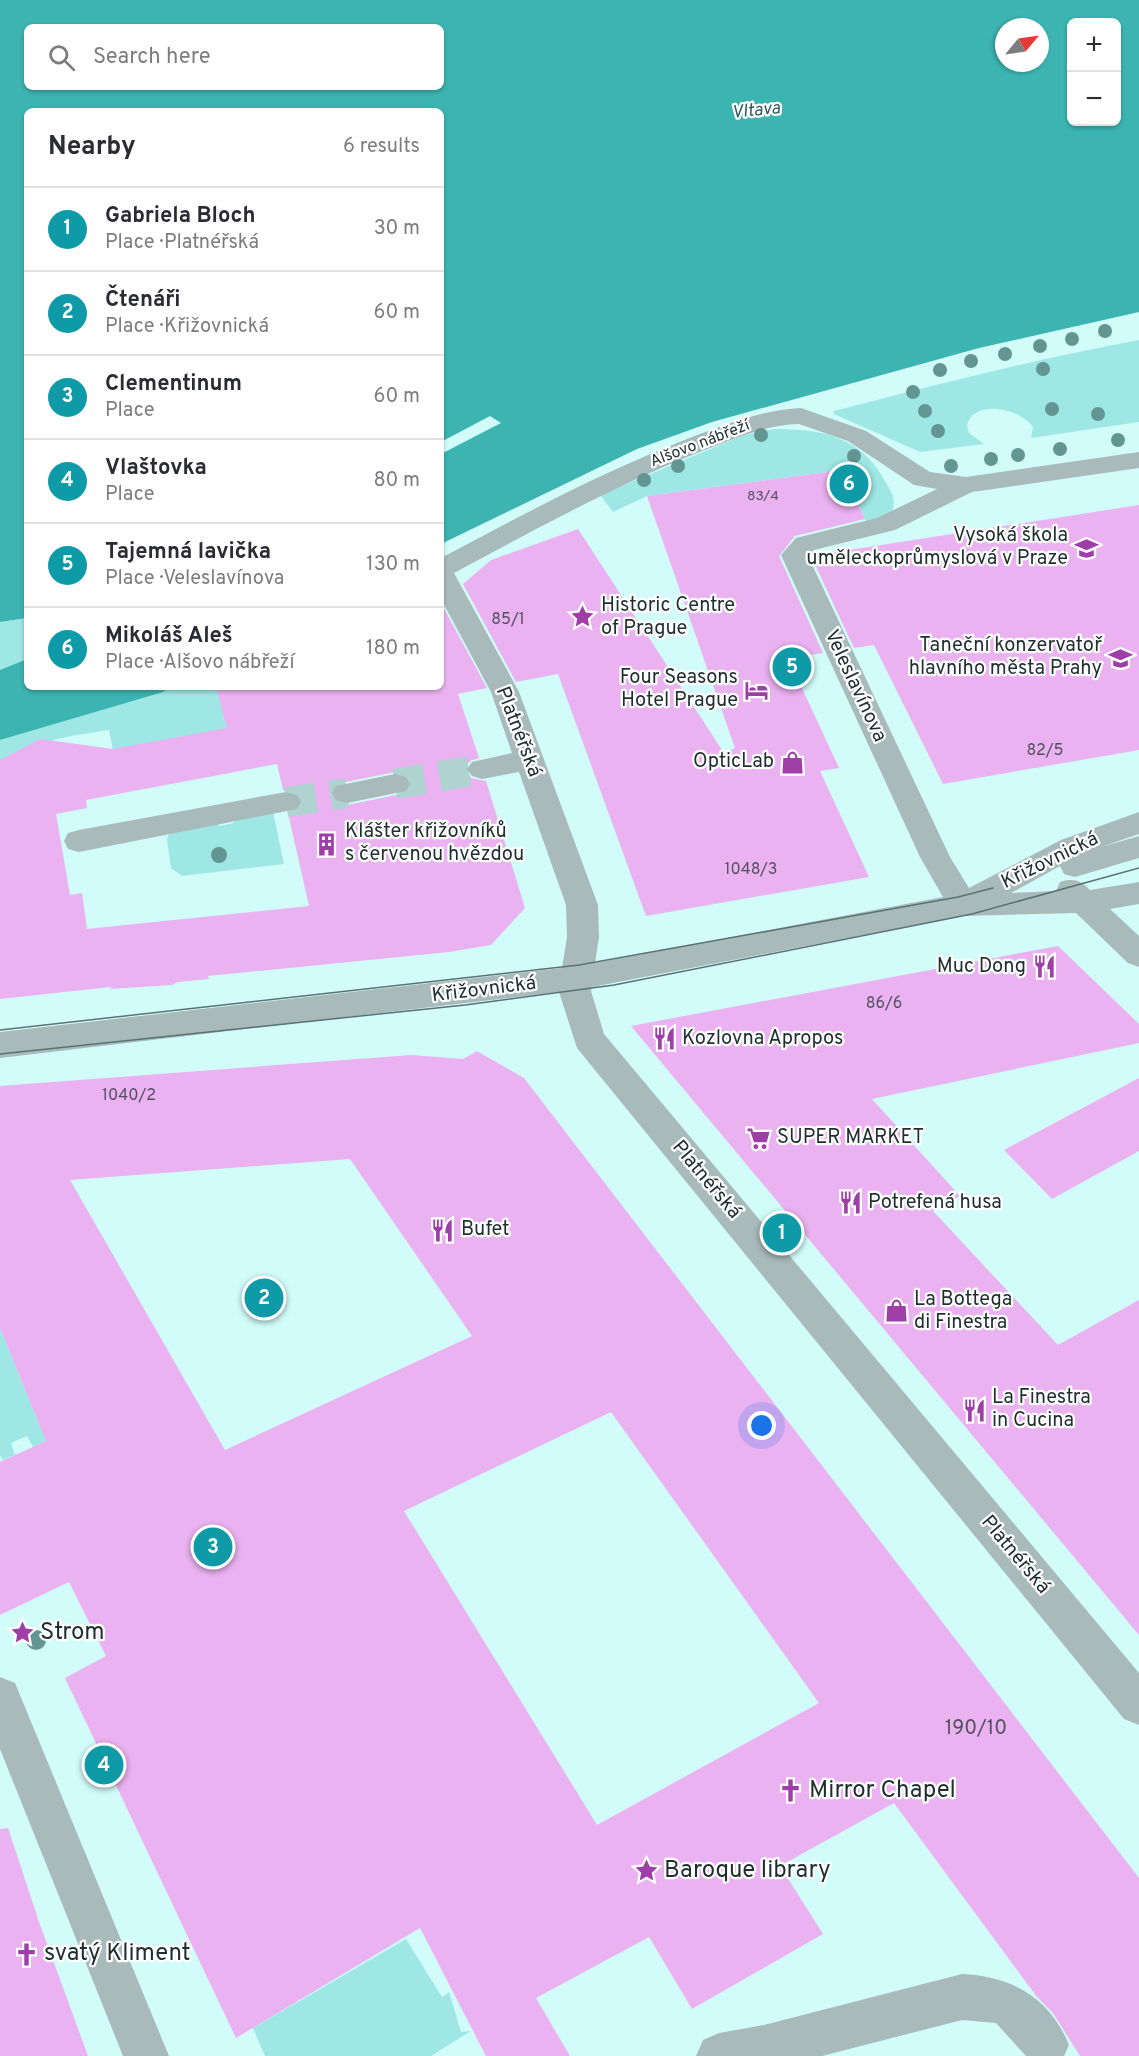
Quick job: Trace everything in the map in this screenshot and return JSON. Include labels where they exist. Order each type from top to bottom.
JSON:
[{"type":"street","name":"Alšovo nábřeží","points":[[444,569],[590,489],[681,450],[758,421],[778,417],[801,416],[857,436],[923,479],[966,485],[1139,460]]},
{"type":"street","name":"Alšovo nábřeží","points":[[886,524],[966,485]]},
{"type":"street","name":"Veleslavínova","points":[[886,524],[816,540],[795,551],[795,559],[935,857],[963,905]]},
{"type":"street","name":"Platnéřská","points":[[444,577],[505,692],[582,905],[583,937],[575,991],[589,1039],[1139,1706]]},
{"type":"street","points":[[482,769],[530,760]]},
{"type":"street","points":[[347,793],[395,784]]},
{"type":"street","points":[[79,841],[286,802]]},
{"type":"street","name":"Křižovnická","points":[[963,905],[993,888],[1046,867],[1118,828],[1139,823]]},
{"type":"street","points":[[1046,867],[1139,848]]},
{"type":"street","points":[[1046,867],[1139,955]]},
{"type":"street","name":"Křižovnická","points":[[0,1045],[577,978],[963,905],[1083,902],[1139,893]]},
{"type":"street","points":[[0,1697],[146,2056]]},
{"type":"street","points":[[719,2056],[764,2048],[962,1997],[986,1997],[1005,2002],[1024,2016],[1046,2045]]},
{"type":"shaded area","points":[[1139,340],[1139,422],[1031,438],[1033,427],[1019,415],[1009,411],[988,409],[979,411],[971,417],[967,425],[969,433],[984,444],[920,452],[834,414],[834,411],[986,373]]},
{"type":"shaded area","points":[[774,429],[824,434],[852,445],[875,466],[885,481],[894,499],[892,511],[867,523],[842,470],[647,496],[613,512],[600,495],[744,435]]},
{"type":"shaded area","points":[[24,618],[24,660],[0,670],[0,622]]},
{"type":"shaded area","points":[[164,690],[217,690],[230,728],[113,750],[109,730],[39,744],[0,762],[0,740]]},
{"type":"shaded area","points":[[273,812],[284,864],[182,876],[171,868],[167,839],[169,834],[218,823],[220,826],[234,823],[234,820]]},
{"type":"shaded area","points":[[0,1328],[46,1441],[33,1447],[27,1436],[11,1443],[15,1455],[3,1460],[0,1455]]},
{"type":"shaded area","points":[[406,1939],[442,1997],[449,1992],[461,2032],[471,2031],[431,2056],[265,2056],[253,2028]]},
{"type":"water","name":"Vltava","points":[[0,0],[1139,0],[1139,312],[979,348],[712,422],[637,449],[444,543],[444,108],[24,108],[24,618],[0,622]]},
{"type":"water","points":[[24,660],[24,690],[166,690],[0,740],[0,670]]},
{"type":"pier","points":[[490,416],[501,423],[444,452],[444,440]]},
{"type":"building","points":[[842,470],[865,519],[795,536],[779,556],[823,653],[788,658],[839,768],[820,771],[869,877],[646,916],[558,674],[516,682],[463,584],[491,560],[578,529],[724,753],[735,748],[647,496]]},
{"type":"building","points":[[1139,505],[1139,750],[943,784],[874,645],[854,648],[811,556]]},
{"type":"building","points":[[444,609],[487,688],[458,694],[479,758],[470,761],[465,769],[471,778],[486,781],[525,908],[491,945],[449,952],[208,976],[209,979],[178,982],[172,985],[110,989],[111,987],[0,999],[0,760],[40,739],[113,749],[227,728],[217,690],[444,690]],"holes":[[[277,764],[283,790],[298,793],[303,801],[299,810],[288,813],[309,906],[87,929],[82,893],[70,895],[56,814],[87,808],[86,800]],[[395,772],[407,775],[412,783],[406,793],[347,805],[335,802],[330,794],[336,784]]]},
{"type":"building","points":[[1058,946],[1139,1024],[1139,1043],[872,1099],[960,1196],[933,1211],[1058,1345],[1139,1300],[1139,1635],[631,1026]]},
{"type":"building","points":[[477,1051],[524,1078],[1139,1878],[1139,2056],[1080,2056],[1053,2013],[1037,1997],[894,1803],[780,1866],[823,1934],[692,2009],[649,1937],[536,1998],[570,2056],[486,2056],[420,1928],[236,2038],[65,1678],[106,1656],[69,1582],[0,1615],[0,1462],[46,1441],[0,1328],[0,1086],[411,1055],[463,1059]],"holes":[[[350,1159],[472,1336],[225,1450],[70,1180]],[[611,1412],[819,1703],[597,1825],[404,1511]]]},
{"type":"building","points":[[1139,1078],[1139,1151],[1052,1199],[1004,1150]]},
{"type":"building","name":"svatý Kliment","points":[[8,1828],[39,1922],[88,2056],[0,2056],[0,1829]]},
{"type":"tunnel","points":[[395,784],[482,769]]},
{"type":"tunnel","points":[[286,802],[347,793]]},
{"type":"tram line","points":[[0,1054],[465,1005],[614,985],[972,914],[1139,868]]},
{"type":"tram line","points":[[0,1030],[579,965],[958,897],[993,888]]},
{"type":"place","name":"Mikoláš Aleš","points":[[849,484]]},
{"type":"place","name":"Vysoká škola uměleckoprůmyslová v Praze","points":[[1086,548]]},
{"type":"place","name":"Historic Centre of Prague","points":[[583,617]]},
{"type":"place","name":"Taneční konzervatoř hlavního města Prahy","points":[[1120,658]]},
{"type":"place","name":"Tajemná lavička","points":[[792,667]]},
{"type":"place","name":"Four Seasons Hotel Prague","points":[[756,690]]},
{"type":"place","name":"OpticLab","points":[[792,762]]},
{"type":"place","name":"Klášter křižovníků s červenou hvězdou","points":[[327,844]]},
{"type":"place","name":"Muc Dong","points":[[1044,967]]},
{"type":"place","name":"Kozlovna Apropos","points":[[664,1039]]},
{"type":"place","name":"SUPER MARKET","points":[[759,1138]]},
{"type":"place","name":"Potrefená husa","points":[[850,1203]]},
{"type":"place","name":"Bufet","points":[[443,1230]]},
{"type":"place","name":"Gabriela Bloch","points":[[782,1233]]},
{"type":"place","name":"Čtenáři","points":[[264,1298]]},
{"type":"place","name":"La Bottega di Finestra","points":[[896,1311]]},
{"type":"place","name":"La Finestra in Cucina","points":[[974,1410]]},
{"type":"place","name":"Clementinum","points":[[213,1547]]},
{"type":"place","name":"Strom","points":[[22,1633]]},
{"type":"place","name":"Vlaštovka","points":[[104,1765]]},
{"type":"place","name":"Mirror Chapel","points":[[791,1791]]},
{"type":"place","name":"Baroque library","points":[[646,1871]]},
{"type":"place","name":"svatý Kliment","points":[[26,1954]]}]
